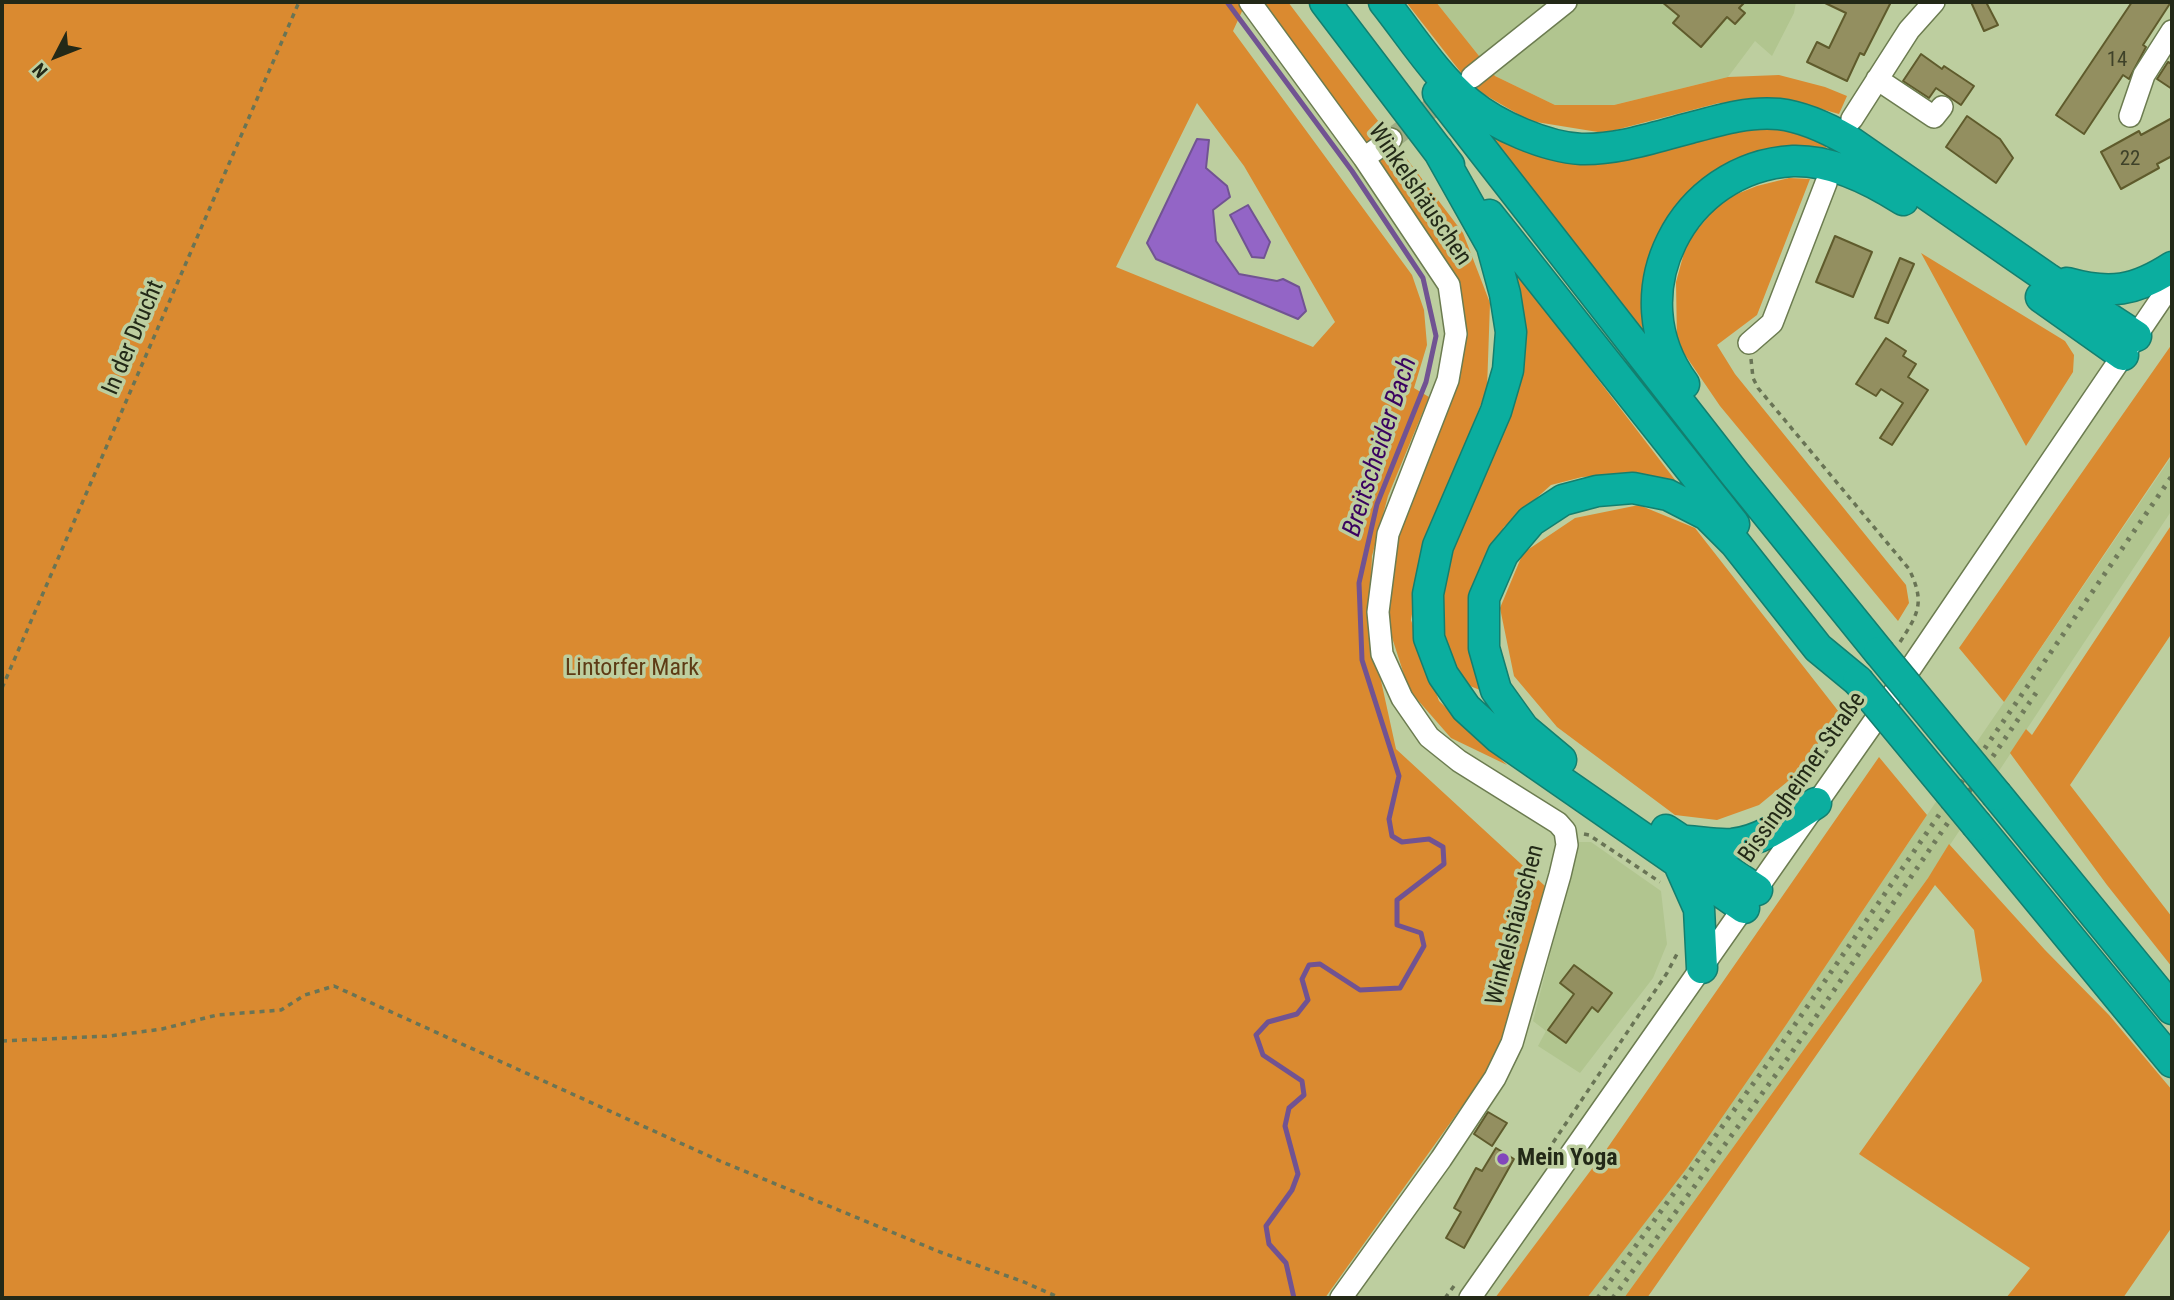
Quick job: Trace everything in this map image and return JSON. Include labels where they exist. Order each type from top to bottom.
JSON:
[{"type":"highway","points":[[1325,2],[1438,150],[1858,681],[2172,1062]]},
{"type":"highway","points":[[1366,2],[1735,474],[2172,1009]]},
{"type":"highway","points":[[1384,2],[1446,80],[1469,103],[1496,122],[1531,138],[1580,149],[1625,145],[1733,116],[1779,114],[1820,125],[1848,140],[2048,278],[2130,345]]},
{"type":"highway","points":[[1438,150],[1492,246],[1505,293],[1511,332],[1508,370],[1496,411],[1438,546],[1428,594],[1429,638],[1443,675],[1466,708],[1499,738],[1675,862],[1750,899]]},
{"type":"highway","points":[[1735,474],[1732,448],[1672,367],[1660,334],[1660,272],[1675,231],[1700,202],[1727,179],[1759,167],[1795,161],[1832,167],[1863,177],[2130,345]]},
{"type":"highway","points":[[2048,278],[2088,289],[2112,291],[2133,288],[2172,267]]},
{"type":"highway","points":[[1702,968],[1699,909],[1675,862],[1524,729],[1496,690],[1484,648],[1484,598],[1503,554],[1531,521],[1563,500],[1597,491],[1633,488],[1668,495],[1707,515],[1726,534],[1818,648],[1858,681]]},
{"type":"highway","points":[[1675,862],[1772,831],[1816,803]]},
{"type":"street","name":"Winkelshäuschen","points":[[1250,2],[1364,158],[1450,285],[1456,334],[1448,380],[1388,534],[1378,612],[1382,654],[1402,698],[1429,737],[1459,761],[1558,823],[1565,831],[1567,845],[1512,1043],[1495,1078],[1441,1159],[1340,1298]]},
{"type":"street","points":[[1472,76],[1566,2]]},
{"type":"street","points":[[1852,119],[1909,30],[1934,2]]},
{"type":"street","points":[[2130,116],[2144,75],[2172,31]]},
{"type":"street","points":[[1877,79],[1934,117],[1942,107]]},
{"type":"street","points":[[1364,158],[1391,139]]},
{"type":"street","points":[[1749,343],[1772,323],[1826,183]]},
{"type":"street","name":"Bissingheimer Straße","points":[[1470,1298],[1750,899],[2172,283]]},
{"type":"path","name":"In der Drucht","points":[[2,688],[299,2]]},
{"type":"path","points":[[1565,831],[1589,835],[1675,862]]},
{"type":"path","points":[[2,1041],[110,1036],[162,1029],[217,1016],[281,1010],[305,995],[334,986],[720,1161],[940,1252],[1060,1298]]},
{"type":"shaded area","points":[[1436,2],[1796,2],[1794,13],[1772,56],[1755,41],[1728,77],[1614,105],[1555,105],[1495,76]]},
{"type":"shaded area","points":[[1197,139],[1209,140],[1206,168],[1227,186],[1230,197],[1213,210],[1216,241],[1239,274],[1277,281],[1283,279],[1299,287],[1306,311],[1298,319],[1156,259],[1147,243]]},
{"type":"shaded area","points":[[1248,205],[1270,242],[1264,258],[1252,257],[1230,215]]},
{"type":"shaded area","points":[[2172,456],[2172,510],[1928,878],[1624,1298],[1587,1298],[1786,1025]]},
{"type":"shaded area","points":[[1579,842],[1591,842],[1661,891],[1667,944],[1653,978],[1580,1073],[1538,1046],[1546,1031],[1533,1021]]},
{"type":"green space","name":"Lintorfer Mark","points":[[2,2],[1238,2],[1243,9],[1233,31],[1412,275],[1424,310],[1427,345],[1414,388],[1429,397],[1388,496],[1372,556],[1369,626],[1396,749],[1545,886],[1498,1056],[1325,1298],[2,1298]],"holes":[[[1197,103],[1244,166],[1335,322],[1313,347],[1116,267]]]},
{"type":"green space","points":[[1257,2],[1288,2],[1463,233],[1490,303],[1487,389],[1423,550],[1411,620],[1439,701],[1507,765],[1451,738],[1409,690],[1387,622],[1395,539],[1462,303],[1439,249]]},
{"type":"green space","points":[[1406,2],[1436,2],[1495,76],[1555,105],[1614,105],[1728,77],[1779,75],[1825,87],[1847,96],[1839,114],[1793,101],[1719,103],[1604,133],[1530,121],[1473,88]]},
{"type":"green space","points":[[1786,123],[1829,139],[1824,155],[1697,189],[1650,340],[1486,129],[1667,143]]},
{"type":"green space","points":[[1789,178],[1810,179],[1757,315],[1717,345],[1735,374],[1906,585],[1909,603],[1898,621],[1720,406],[1677,343],[1676,282],[1687,242],[1722,200],[1757,186]]},
{"type":"green space","points":[[1921,253],[2065,341],[2074,355],[2073,372],[2026,446]]},
{"type":"green space","points":[[1509,263],[1682,489],[1638,474],[1582,477],[1551,485],[1504,527],[1477,579],[1469,632],[1480,690],[1465,684],[1442,636],[1438,591],[1451,541],[1506,413]]},
{"type":"green space","points":[[2172,344],[2172,454],[2004,702],[1959,648]]},
{"type":"green space","points":[[1639,505],[1695,528],[1839,712],[1798,773],[1759,805],[1717,820],[1675,815],[1557,727],[1514,676],[1500,608],[1523,553],[1575,518]]},
{"type":"green space","points":[[2172,524],[2172,633],[2070,785],[2172,917],[2172,967],[2107,885],[2010,753],[2026,729],[2032,735]]},
{"type":"green space","points":[[1879,757],[1927,815],[1687,1168],[1587,1298],[1495,1298],[1606,1150]]},
{"type":"green space","points":[[1949,844],[2045,950],[2109,1015],[2172,1090],[2172,1227],[2123,1298],[2006,1298],[2030,1268],[1859,1154],[1982,981],[1974,930],[1935,885],[1647,1298],[1624,1298],[1928,878]]},
{"type":"building","points":[[1662,2],[1745,2],[1739,8],[1745,13],[1735,24],[1727,17],[1701,47],[1673,23],[1679,16]]},
{"type":"building","points":[[1823,2],[1891,2],[1864,55],[1860,53],[1847,81],[1807,62],[1817,42],[1829,48],[1846,13]]},
{"type":"building","points":[[1971,2],[1986,2],[1998,25],[1984,31]]},
{"type":"building","points":[[2132,2],[2171,2],[2143,45],[2146,47],[2129,79],[2123,75],[2084,134],[2056,115]]},
{"type":"building","points":[[1921,54],[1974,86],[1961,105],[1936,88],[1929,98],[1903,81]]},
{"type":"building","points":[[2168,62],[2172,64],[2172,89],[2157,79]]},
{"type":"building","points":[[1967,116],[2000,139],[2013,158],[1996,183],[1946,147]]},
{"type":"building","points":[[2172,118],[2172,156],[2157,164],[2159,168],[2121,189],[2101,152],[2139,131],[2141,135]]},
{"type":"building","points":[[1835,236],[1872,252],[1853,297],[1816,282]]},
{"type":"building","points":[[1900,258],[1914,264],[1888,323],[1875,318]]},
{"type":"building","points":[[1886,338],[1906,351],[1903,356],[1916,364],[1908,377],[1928,390],[1892,445],[1880,438],[1903,403],[1881,389],[1876,396],[1856,384]]},
{"type":"building","points":[[1574,965],[1612,993],[1598,1012],[1592,1007],[1566,1043],[1548,1030],[1574,994],[1560,983]]},
{"type":"building","points":[[1488,1112],[1507,1123],[1492,1146],[1474,1134]]},
{"type":"building","points":[[1496,1148],[1514,1159],[1464,1248],[1446,1238],[1461,1212],[1454,1208],[1476,1168],[1482,1171]]},
{"type":"waterway","name":"Breitscheider Bach","points":[[1227,2],[1352,171],[1423,278],[1436,336],[1426,382],[1377,504],[1359,583],[1362,660],[1399,776],[1389,819],[1392,836],[1402,842],[1429,839],[1443,847],[1444,864],[1397,900],[1397,925],[1421,933],[1424,946],[1400,988],[1360,990],[1320,964],[1309,965],[1302,979],[1308,1000],[1297,1014],[1268,1022],[1256,1035],[1263,1055],[1302,1081],[1304,1095],[1289,1108],[1285,1126],[1298,1174],[1292,1190],[1266,1226],[1269,1244],[1286,1263],[1294,1298]]},
{"type":"tunnel","points":[[1391,139],[1454,91]]},
{"type":"railway","points":[[1598,1298],[1774,1055],[2172,476]]},
{"type":"railway","points":[[1613,1298],[1788,1058],[2038,690]]},
{"type":"place","name":"Mein Yoga","points":[[1503,1159]]}]
